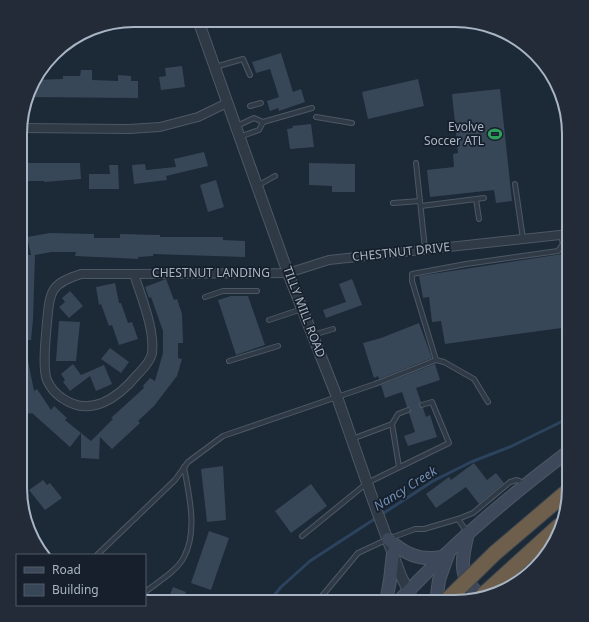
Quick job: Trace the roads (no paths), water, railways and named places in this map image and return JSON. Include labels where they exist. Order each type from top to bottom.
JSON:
[{"type":"highway","points":[[453,595],[495,554],[562,496]]},
{"type":"highway","points":[[490,589],[552,534]]},
{"type":"main road","points":[[404,595],[468,533],[526,484],[562,456]]},
{"type":"main road","points":[[468,533],[463,561],[465,578],[472,588],[479,592]]},
{"type":"main road","points":[[386,534],[403,551],[416,558],[429,559],[446,553]]},
{"type":"main road","points":[[437,595],[446,553]]},
{"type":"main road","points":[[387,595],[393,554]]},
{"type":"street","name":"TILLY MILL ROAD","points":[[201,27],[288,273],[337,397],[393,554],[410,595]]},
{"type":"street","points":[[27,128],[129,129],[160,127],[198,117],[227,103]]},
{"type":"street","name":"CHESTNUT DRIVE","points":[[288,273],[329,260],[562,235]]},
{"type":"street","name":"CHESTNUT LANDING","points":[[134,274],[153,339],[152,355],[129,385],[108,401],[89,408],[71,404],[57,394],[46,379],[45,355],[51,292],[62,280],[81,274],[288,273]]},
{"type":"lane","points":[[215,67],[243,59],[250,75]]},
{"type":"lane","points":[[250,106],[261,103]]},
{"type":"lane","points":[[235,126],[254,118],[263,122],[312,108]]},
{"type":"lane","points":[[316,117],[352,122]]},
{"type":"lane","points":[[239,137],[259,130],[263,122]]},
{"type":"lane","points":[[416,163],[425,250]]},
{"type":"lane","points":[[257,186],[275,176]]},
{"type":"lane","points":[[515,184],[523,239]]},
{"type":"lane","points":[[393,203],[420,204],[484,198]]},
{"type":"lane","points":[[476,199],[479,219]]},
{"type":"lane","points":[[436,360],[412,281],[412,274],[466,264],[558,251],[562,245]]},
{"type":"lane","points":[[205,297],[223,291],[257,291]]},
{"type":"lane","points":[[269,320],[302,308]]},
{"type":"lane","points":[[313,335],[333,328]]},
{"type":"lane","points":[[229,361],[278,346]]},
{"type":"lane","points":[[98,554],[175,480],[188,462],[223,436],[337,397],[436,360],[444,362],[474,378],[488,402]]},
{"type":"lane","points":[[302,536],[367,483],[449,443],[432,402],[422,405]]},
{"type":"lane","points":[[352,439],[392,424],[398,414],[408,410]]},
{"type":"lane","points":[[392,424],[400,467]]},
{"type":"lane","points":[[146,591],[174,569],[184,557],[191,534],[191,509],[184,467]]},
{"type":"lane","points":[[323,595],[358,554],[386,534],[424,529],[458,519],[473,513],[510,482],[518,480],[526,484]]},
{"type":"lane","points":[[458,519],[468,533]]},
{"type":"waterway","name":"Nancy Creek","points":[[275,595],[281,587],[310,561],[433,481],[471,462],[512,446],[562,421]]},
{"type":"place","name":"Evolve Soccer ATL","points":[[495,134]]}]
